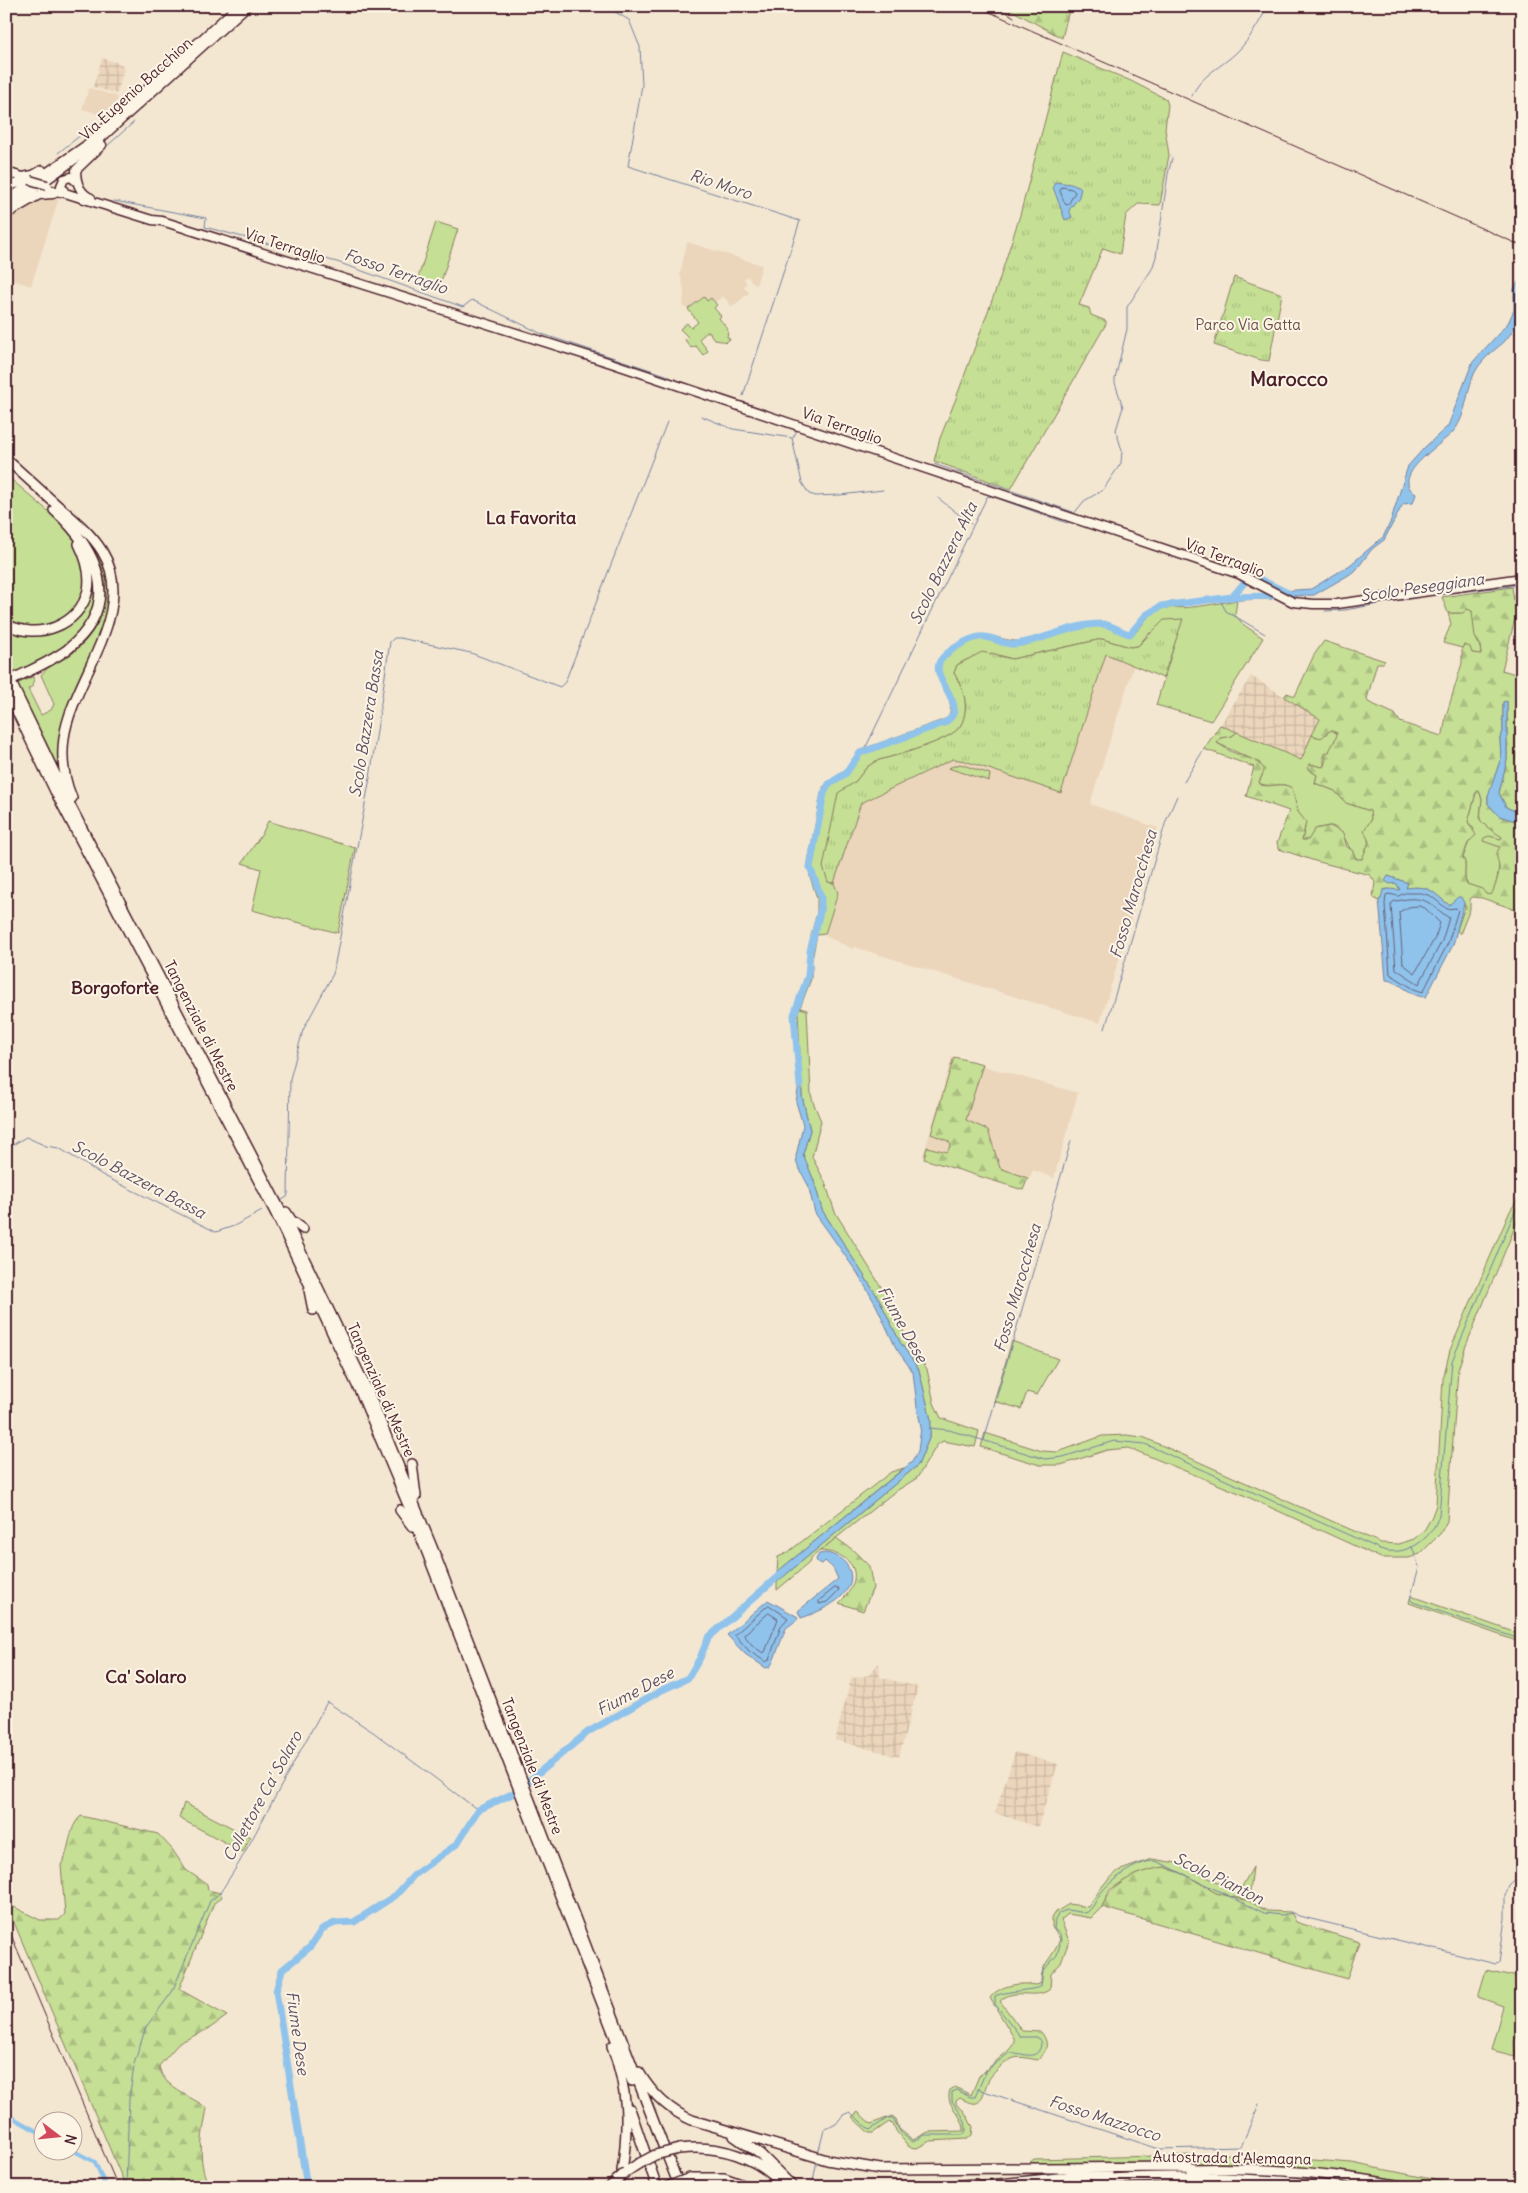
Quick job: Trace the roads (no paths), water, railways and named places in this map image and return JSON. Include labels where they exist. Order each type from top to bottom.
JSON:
[{"type":"highway","points":[[6,459],[58,510],[82,540],[93,559],[100,583],[99,605],[89,626],[71,646],[15,680]]},
{"type":"highway","points":[[6,466],[82,528],[101,550],[110,570],[112,586],[108,619],[74,703],[64,738],[63,760],[66,779],[87,845]]},
{"type":"highway","points":[[6,624],[29,631],[53,628],[71,617],[85,598],[89,579],[86,559],[75,536],[58,510]]},
{"type":"highway","name":"Tangenziale di Mestre","points":[[6,672],[87,845],[276,1201],[334,1318],[369,1394],[422,1523],[516,1774]]},
{"type":"highway","name":"Tangenziale di Mestre","points":[[6,689],[296,1255],[363,1398],[590,1954],[662,2153]]},
{"type":"highway","points":[[276,1201],[291,1220],[304,1229]]},
{"type":"highway","points":[[296,1255],[310,1295],[313,1310]]},
{"type":"highway","points":[[412,1464],[414,1491],[422,1523]]},
{"type":"highway","points":[[400,1510],[408,1519],[418,1540],[426,1550]]},
{"type":"highway","name":"Tangenziale di Mestre","points":[[525,1795],[534,1827],[674,2184]]},
{"type":"highway","points":[[534,1827],[533,1834],[615,2055],[626,2095],[657,2187]]},
{"type":"highway","points":[[590,1954],[644,2080],[656,2096],[672,2110],[711,2127],[827,2160],[880,2169],[1134,2167],[1188,2167],[1195,2169]]},
{"type":"highway","points":[[621,2178],[627,2133],[626,2095]]},
{"type":"highway","points":[[711,2127],[745,2143],[776,2168],[793,2187]]},
{"type":"highway","points":[[610,2187],[638,2164],[655,2155],[679,2149],[708,2148],[734,2154],[765,2169],[784,2187]]},
{"type":"highway","name":"Autostrada d'Alemagna","points":[[1055,2180],[1129,2171],[1195,2169],[1307,2172],[1367,2179],[1407,2187]]},
{"type":"highway","points":[[674,2184],[690,2178],[707,2176],[724,2178],[749,2187]]},
{"type":"highway","points":[[1076,2187],[1173,2177]]},
{"type":"highway","name":"Autostrada d'Alemagna","points":[[1055,2180],[1173,2177],[1267,2180],[1340,2187]]},
{"type":"highway","points":[[940,2187],[1055,2180]]},
{"type":"highway","points":[[1018,2187],[1055,2180]]},
{"type":"highway","points":[[969,2187],[986,2184]]},
{"type":"main road","name":"Via Eugenio Bacchion","points":[[35,184],[89,149],[238,6]]},
{"type":"main road","name":"Via Eugenio Bacchion","points":[[161,81],[247,6]]},
{"type":"main road","points":[[77,183],[70,177],[63,181],[61,187],[67,193],[76,190],[77,183],[76,172],[79,165],[133,117],[161,81]]},
{"type":"main road","points":[[8,212],[28,198],[35,184],[33,175],[70,151],[124,104],[161,81]]},
{"type":"main road","points":[[7,172],[12,178],[8,186]]},
{"type":"main road","name":"Via Terraglio","points":[[7,172],[35,184],[157,220]]},
{"type":"main road","name":"Via Terraglio","points":[[8,186],[53,185],[63,181]]},
{"type":"main road","name":"Via Terraglio","points":[[77,183],[84,194],[91,198],[621,366],[1245,577],[1293,602],[1322,604],[1522,578]]},
{"type":"main road","points":[[6,201],[35,184]]},
{"type":"main road","points":[[8,212],[35,184]]},
{"type":"main road","points":[[8,212],[46,194],[56,194],[95,203]]},
{"type":"water","points":[[1055,182],[1071,184],[1081,188],[1079,197],[1069,210],[1072,217],[1065,220],[1053,187]]},
{"type":"water","points":[[1522,275],[1520,311],[1514,328],[1503,343],[1487,357],[1474,374],[1462,416],[1456,428],[1414,468],[1409,478],[1409,486],[1416,494],[1413,503],[1403,504],[1384,540],[1372,549],[1356,570],[1347,576],[1314,595],[1289,596],[1281,591],[1311,589],[1350,565],[1383,537],[1390,523],[1408,466],[1448,426],[1472,363],[1508,323],[1514,310],[1514,289]]},
{"type":"water","points":[[1507,701],[1507,760],[1499,793],[1506,807],[1512,810],[1522,810],[1522,823],[1499,816],[1488,804],[1488,796],[1501,758],[1500,738],[1503,732],[1503,702]]},
{"type":"water","points":[[1388,876],[1408,883],[1406,888],[1421,888],[1435,893],[1449,905],[1458,897],[1461,897],[1464,903],[1453,945],[1426,997],[1416,995],[1396,983],[1386,980],[1379,900],[1383,890],[1400,890],[1396,883],[1390,884],[1385,881]]},
{"type":"water","points":[[801,1072],[802,1096],[810,1130],[803,1154],[814,1181],[822,1210],[879,1299],[900,1342],[919,1370],[931,1420],[930,1436],[918,1465],[777,1582],[777,1572],[912,1462],[918,1451],[921,1427],[913,1372],[896,1348],[876,1305],[858,1274],[815,1213],[808,1185],[797,1164],[796,1156],[803,1125],[796,1102]]},
{"type":"water","points":[[826,1553],[844,1561],[851,1577],[849,1586],[837,1600],[828,1606],[801,1618],[798,1611],[838,1579],[833,1568],[825,1561],[822,1564],[817,1562],[816,1559],[819,1554]]},
{"type":"water","points":[[768,1600],[798,1617],[797,1620],[786,1628],[773,1662],[770,1667],[766,1668],[745,1654],[727,1635]]},
{"type":"waterway","name":"Rio Moro","points":[[605,6],[629,20],[640,47],[642,85],[628,166],[800,221],[743,396]]},
{"type":"waterway","name":"Scolo Bazzera Alta","points":[[1192,96],[1200,82],[1242,47],[1268,6]]},
{"type":"waterway","name":"Fosso Terraglio","points":[[97,155],[134,122]]},
{"type":"waterway","name":"Fosso Terraglio","points":[[58,153],[82,134]]},
{"type":"waterway","name":"Scolo Bazzera Alta","points":[[1073,515],[1084,501],[1103,490],[1121,463],[1122,451],[1116,430],[1123,407],[1115,379],[1127,329],[1127,307],[1152,269],[1156,257],[1172,158]]},
{"type":"waterway","name":"Fosso Terraglio","points":[[114,201],[206,218],[205,227],[337,262],[463,307],[472,300],[542,334],[669,376]]},
{"type":"waterway","name":"Scolo Bazzera Bassa","points":[[701,416],[733,429],[792,438],[802,483],[809,494],[816,496],[840,495],[883,490]]},
{"type":"waterway","name":"Scolo Bazzera Bassa","points":[[282,1200],[288,1194],[290,1079],[303,1030],[333,974],[370,778],[390,642],[394,638],[400,638],[471,653],[560,687],[565,682],[667,422]]},
{"type":"waterway","name":"Rio Moro","points":[[793,438],[797,430],[805,433]]},
{"type":"waterway","points":[[934,464],[1073,512]]},
{"type":"waterway","name":"Scolo Bazzera Alta","points":[[864,751],[987,497],[991,496],[1067,523],[1071,521]]},
{"type":"waterway","name":"Scolo Bazzera Bassa","points":[[938,498],[971,524]]},
{"type":"waterway","name":"Fiume Dese","points":[[1232,597],[1251,575],[1290,594]]},
{"type":"waterway","name":"Scolo Peseggiana","points":[[1325,611],[1345,610],[1429,595],[1522,585]]},
{"type":"waterway","name":"Fiume Dese","points":[[800,1086],[794,1015],[808,976],[810,951],[821,908],[821,897],[810,867],[824,793],[829,784],[846,773],[860,753],[944,723],[952,717],[953,701],[938,668],[943,657],[963,643],[979,637],[1016,644],[1069,629],[1101,624],[1109,625],[1130,634],[1146,615],[1161,606],[1232,597],[1272,596]]},
{"type":"waterway","name":"Scolo Peseggiana","points":[[1220,600],[1226,611],[1265,634]]},
{"type":"waterway","name":"Fosso Marocchesa","points":[[1184,782],[1204,749]]},
{"type":"waterway","name":"Fosso Marocchesa","points":[[1105,1029],[1166,821],[1177,796]]},
{"type":"waterway","name":"Scolo Bazzera Bassa","points":[[6,1149],[26,1137],[46,1146],[59,1148],[104,1176],[216,1232],[234,1226],[262,1211]]},
{"type":"waterway","name":"Fosso Marocchesa","points":[[984,1440],[1071,1141]]},
{"type":"waterway","points":[[929,1428],[949,1430],[1045,1459],[1063,1457],[1114,1441],[1145,1444],[1380,1549],[1389,1551],[1408,1549],[1424,1539],[1439,1515],[1452,1361],[1515,1211],[1522,1201]]},
{"type":"waterway","points":[[1412,1547],[1419,1567],[1410,1599],[1413,1602],[1522,1640]]},
{"type":"waterway","name":"Fiume Dese","points":[[307,2187],[276,1991],[282,1970],[310,1947],[322,1929],[335,1923],[354,1922],[396,1895],[415,1874],[457,1844],[478,1810],[514,1793],[588,1732],[662,1690],[688,1678],[700,1658],[708,1638],[783,1572]]},
{"type":"waterway","name":"Collettore Ca' Solaro","points":[[134,2064],[146,2027],[172,1992],[210,1901],[220,1893],[239,1863],[327,1702],[373,1732],[478,1810]]},
{"type":"waterway","name":"Scolo Pianton","points":[[818,2154],[824,2130],[836,2124],[843,2115],[850,2112],[870,2130],[888,2118],[893,2118],[901,2133],[913,2142],[925,2135],[963,2135],[966,2131],[965,2122],[952,2101],[952,2092],[957,2090],[970,2097],[975,2097],[986,2071],[1009,2053],[1031,2055],[1038,2052],[1041,2046],[1037,2037],[1021,2037],[995,2004],[995,1996],[1041,1986],[1043,1971],[1057,1955],[1061,1941],[1060,1934],[1054,1929],[1055,1920],[1059,1913],[1067,1910],[1086,1913],[1110,1883],[1140,1864],[1158,1862],[1264,1913],[1281,1915],[1293,1913],[1496,1964],[1499,1963],[1505,1918],[1505,1896],[1509,1885],[1522,1873]]},
{"type":"waterway","name":"Collettore Ca' Solaro","points":[[126,2187],[129,2099],[134,2067]]},
{"type":"waterway","name":"Fosso Mazzocco","points":[[978,2089],[1159,2149],[1241,2147],[1259,2104]]},
{"type":"waterway","points":[[6,2114],[32,2128]]},
{"type":"waterway","points":[[82,2155],[95,2162],[106,2187]]},
{"type":"waterway","name":"Scolo Pianton","points":[[808,2187],[813,2181],[817,2160]]},
{"type":"railway","points":[[976,6],[1522,246]]},
{"type":"railway","points":[[997,6],[1014,17]]},
{"type":"railway","points":[[6,1923],[118,2187]]},
{"type":"district","name":"Marocco","points":[[1289,379]]},
{"type":"district","name":"La Favorita","points":[[531,518]]},
{"type":"district","name":"Borgoforte","points":[[115,988]]},
{"type":"district","name":"Ca' Solaro","points":[[146,1677]]},
{"type":"park label","name":"Parco Via Gatta","points":[[1248,325]]}]
